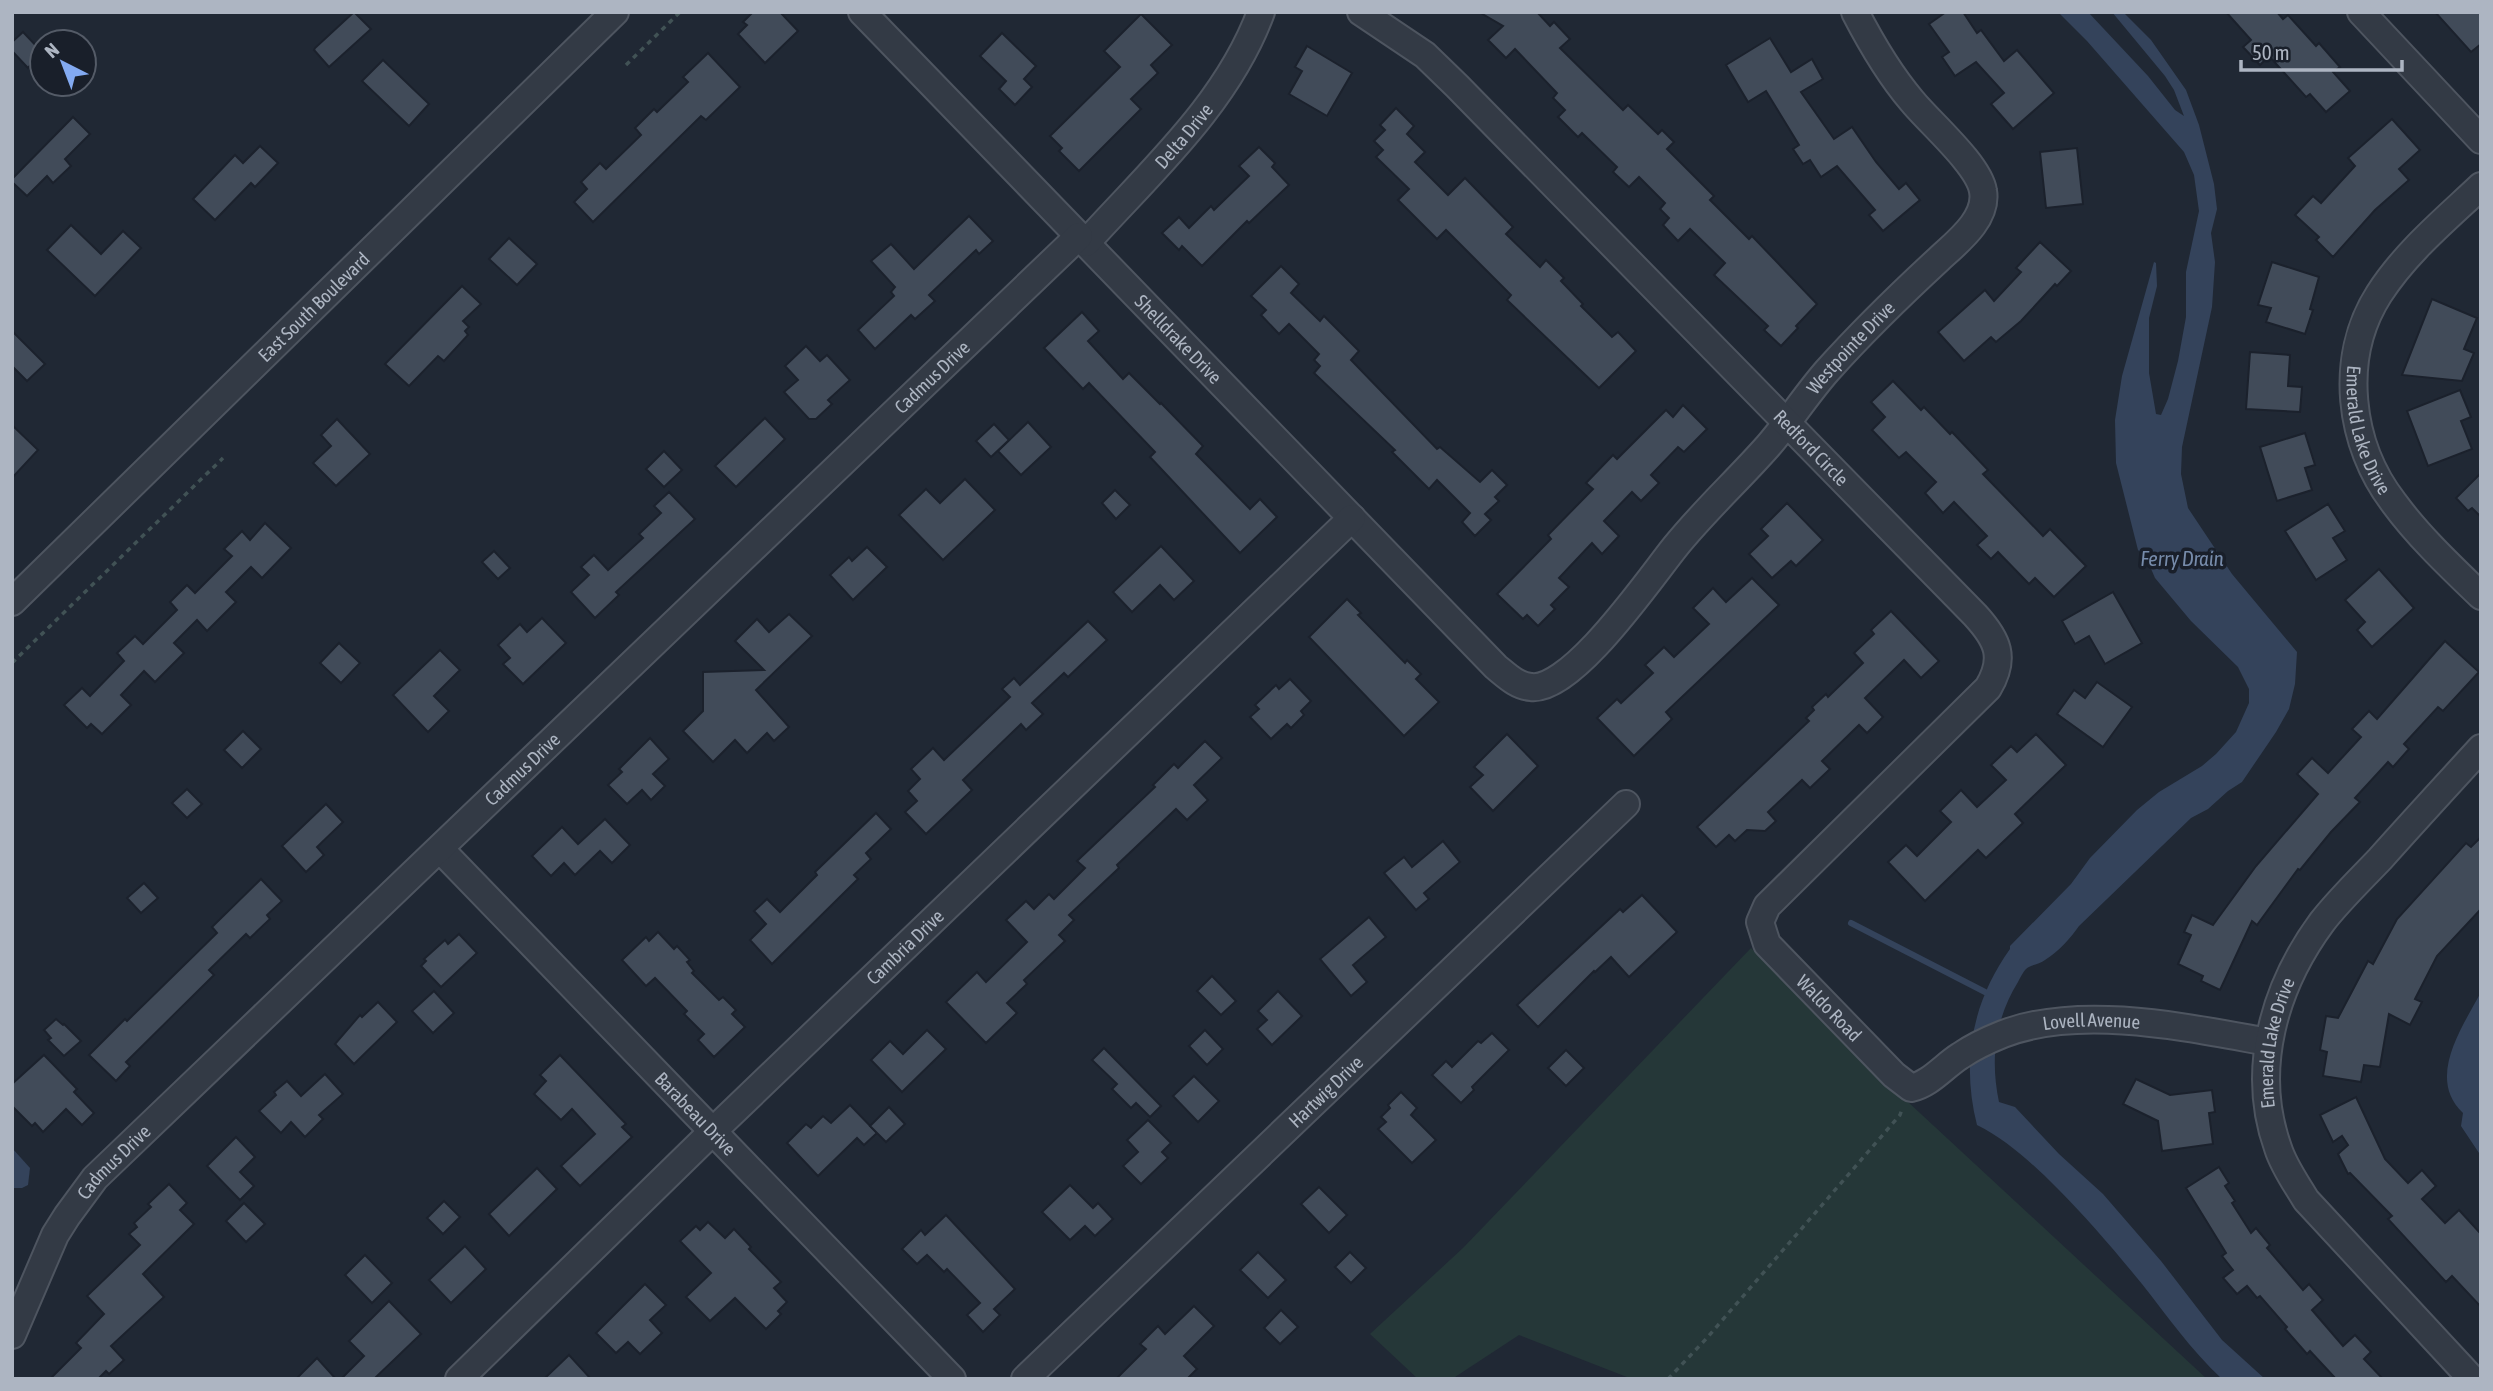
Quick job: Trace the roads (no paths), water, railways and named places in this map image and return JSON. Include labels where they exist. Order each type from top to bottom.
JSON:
[{"type":"street","name":"East South Boulevard","points":[[12,603],[615,12]]},
{"type":"street","name":"Shelldrake Drive","points":[[862,12],[1496,667]]},
{"type":"street","name":"Delta Drive","points":[[1082,239],[1203,113],[1246,47],[1261,12]]},
{"type":"street","name":"Redford Circle","points":[[1362,12],[1414,47],[1449,78],[1985,626],[1997,648],[1996,674],[1973,705],[1767,906]]},
{"type":"street","name":"Westpointe Drive","points":[[1496,667],[1516,683],[1532,688],[1548,686],[1565,675],[1619,618],[1677,545],[1769,445],[1827,372],[1878,317],[1963,237],[1976,219],[1983,202],[1983,190],[1975,172],[1910,100],[1883,63],[1855,12]]},
{"type":"street","points":[[2361,12],[2481,141]]},
{"type":"street","name":"Emerald Lake Drive","points":[[2481,186],[2418,245],[2378,295],[2365,322],[2358,346],[2354,391],[2357,424],[2362,442],[2381,485],[2410,522],[2481,597]]},
{"type":"street","name":"Cadmus Drive","points":[[12,1335],[55,1235],[95,1178],[1082,239]]},
{"type":"street","name":"Cambria Drive","points":[[459,1379],[712,1132],[1352,518]]},
{"type":"street","name":"Emerald Lake Drive","points":[[2472,1379],[2306,1200],[2288,1172],[2275,1139],[2268,1105],[2266,1073],[2268,1042],[2282,992],[2300,955],[2323,920],[2481,748]]},
{"type":"street","name":"Hartwig Drive","points":[[1025,1379],[1626,804]]},
{"type":"street","name":"Barabeau Drive","points":[[440,849],[952,1379]]},
{"type":"street","name":"Waldo Road","points":[[1767,906],[1760,922],[1767,944],[1894,1075],[1919,1085]]},
{"type":"street","name":"Lovell Avenue","points":[[1919,1085],[1959,1056],[2006,1033],[2082,1020],[2143,1022],[2268,1042]]},
{"type":"water","name":"Ferry Drain","points":[[2058,12],[2088,12],[2148,76],[2175,110],[2184,116],[2174,90],[2165,76],[2112,12],[2123,12],[2151,40],[2186,90],[2199,125],[2214,184],[2217,209],[2211,233],[2215,262],[2212,307],[2182,447],[2181,474],[2188,508],[2232,574],[2297,652],[2295,684],[2289,709],[2242,782],[2208,809],[2191,818],[2079,926],[2060,949],[2024,972],[2004,1010],[1996,1040],[1996,1086],[1999,1102],[2015,1107],[2059,1154],[2103,1194],[2161,1261],[2222,1340],[2265,1379],[2222,1379],[2190,1345],[2122,1259],[2068,1199],[2019,1153],[1977,1125],[1972,1102],[1970,1056],[1973,1033],[1987,990],[2010,946],[2071,884],[2090,858],[2137,810],[2216,754],[2236,732],[2249,703],[2249,689],[2238,667],[2191,621],[2155,578],[2146,557],[2138,550],[2116,463],[2115,420],[2122,376],[2154,262],[2157,286],[2149,318],[2149,373],[2156,414],[2161,415],[2168,399],[2186,317],[2186,272],[2199,211],[2194,175],[2184,152],[2087,41]]},
{"type":"water","points":[[2481,992],[2481,1156],[2461,1126],[2463,1113],[2452,1099],[2447,1069],[2457,1037]]},
{"type":"water","points":[[12,1148],[30,1168],[28,1185],[22,1188],[12,1188]]},
{"type":"waterway","points":[[1851,923],[1985,992]]}]
